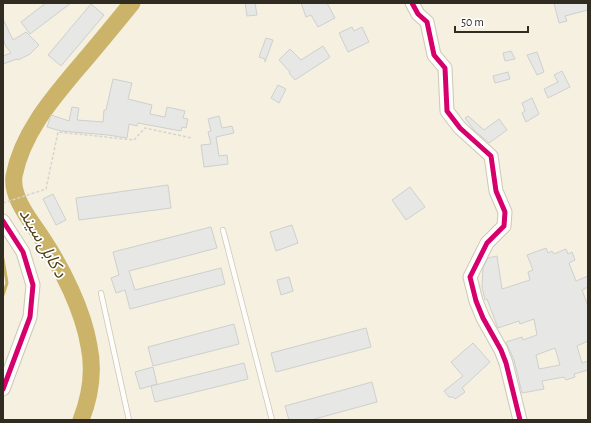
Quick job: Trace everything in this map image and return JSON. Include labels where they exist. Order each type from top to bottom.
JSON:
[{"type":"street","points":[[412,3],[418,14],[427,22],[434,55],[445,68],[447,111],[460,128],[491,156],[496,191],[505,212],[504,226],[487,243],[470,277],[476,301],[483,318],[502,350],[520,420]]},
{"type":"street","points":[[3,220],[23,252],[33,285],[30,317],[3,389]]},
{"type":"lane","points":[[223,230],[272,420]]},
{"type":"lane","points":[[100,293],[129,420]]},
{"type":"path","points":[[3,203],[46,190],[58,132],[134,140],[145,128],[192,138]]},
{"type":"building","points":[[46,3],[71,3],[30,34],[21,22]]},
{"type":"building","points":[[245,3],[255,3],[257,15],[247,16]]},
{"type":"building","points":[[301,3],[327,3],[335,18],[318,27],[311,15],[306,17]]},
{"type":"building","points":[[554,3],[588,3],[588,10],[565,16],[567,21],[559,23]]},
{"type":"building","points":[[91,4],[104,15],[61,66],[48,55]]},
{"type":"building","points":[[3,19],[13,40],[26,32],[39,45],[30,54],[18,60],[17,59],[3,64],[3,56],[11,53],[5,45],[3,37]]},
{"type":"building","points":[[352,27],[354,31],[362,27],[369,42],[348,52],[339,33]]},
{"type":"building","points":[[266,38],[273,40],[265,62],[265,59],[259,57]]},
{"type":"building","points":[[323,46],[330,57],[295,80],[279,60],[290,49],[301,60]]},
{"type":"building","points":[[511,51],[515,59],[505,61],[503,53]]},
{"type":"building","points":[[537,52],[544,72],[537,75],[527,55]]},
{"type":"building","points":[[562,71],[570,87],[548,98],[544,89],[558,82],[554,75]]},
{"type":"building","points":[[508,72],[510,79],[495,83],[493,76]]},
{"type":"building","points":[[113,79],[132,83],[128,99],[152,105],[150,114],[165,117],[167,107],[185,111],[183,118],[188,119],[186,128],[182,127],[181,131],[138,123],[137,126],[129,124],[127,138],[61,131],[47,127],[51,115],[69,121],[72,107],[79,108],[77,120],[103,122],[104,110],[106,110]]},
{"type":"building","points":[[278,85],[286,89],[279,103],[271,98]]},
{"type":"building","points":[[532,98],[539,114],[526,122],[522,113],[525,111],[522,103]]},
{"type":"building","points":[[219,116],[222,128],[232,126],[234,133],[216,137],[219,156],[227,155],[228,164],[204,167],[201,145],[211,144],[208,132],[211,131],[208,119]]},
{"type":"building","points":[[468,116],[484,130],[499,119],[507,130],[489,143],[474,130],[465,118]]},
{"type":"building","points":[[168,185],[171,208],[79,220],[76,198]]},
{"type":"building","points":[[410,187],[425,207],[406,220],[392,200]]},
{"type":"building","points":[[53,194],[66,220],[56,225],[43,199]]},
{"type":"building","points":[[292,225],[298,243],[276,251],[270,232]]},
{"type":"building","points":[[211,227],[217,248],[129,271],[135,290],[221,268],[225,284],[130,309],[125,290],[116,293],[111,278],[119,275],[113,252]]},
{"type":"building","points":[[546,248],[548,253],[552,251],[554,254],[566,249],[568,254],[572,252],[575,260],[569,263],[576,281],[588,276],[588,287],[582,290],[588,306],[588,341],[577,346],[582,363],[588,361],[588,370],[574,374],[575,377],[566,380],[564,377],[542,381],[544,389],[522,393],[514,360],[506,342],[522,337],[523,340],[537,335],[534,319],[520,324],[519,321],[498,328],[487,299],[485,300],[482,287],[483,268],[488,258],[497,256],[502,289],[530,280],[528,272],[533,270],[527,255]],"holes":[[[555,348],[560,365],[539,369],[536,355]]]},
{"type":"building","points":[[289,277],[293,291],[281,295],[277,280]]},
{"type":"building","points":[[234,324],[239,344],[153,366],[148,347]]},
{"type":"building","points":[[366,328],[371,347],[276,372],[271,353]]},
{"type":"building","points":[[473,343],[490,362],[462,388],[465,392],[455,399],[453,397],[449,397],[444,391],[463,376],[451,362]]},
{"type":"building","points":[[244,363],[248,379],[155,402],[151,386]]},
{"type":"building","points":[[153,367],[157,384],[140,389],[135,372]]},
{"type":"building","points":[[372,382],[377,402],[311,420],[289,420],[285,406]]},
{"type":"waterway","name":"د کابل سيند","points":[[81,420],[89,393],[91,374],[90,355],[86,332],[77,304],[64,276],[50,250],[19,201],[14,184],[14,176],[24,146],[39,118],[58,92],[132,3]]},
{"type":"waterway","points":[[3,259],[7,283],[3,295]]},
{"type":"cycle path","points":[[412,3],[418,14],[427,22],[434,55],[445,68],[447,111],[460,128],[491,156],[496,191],[505,212],[504,226],[487,243],[470,277],[476,301],[483,318],[501,350],[506,363],[520,420]]},
{"type":"cycle path","points":[[3,221],[23,252],[33,285],[30,317],[3,389]]}]
